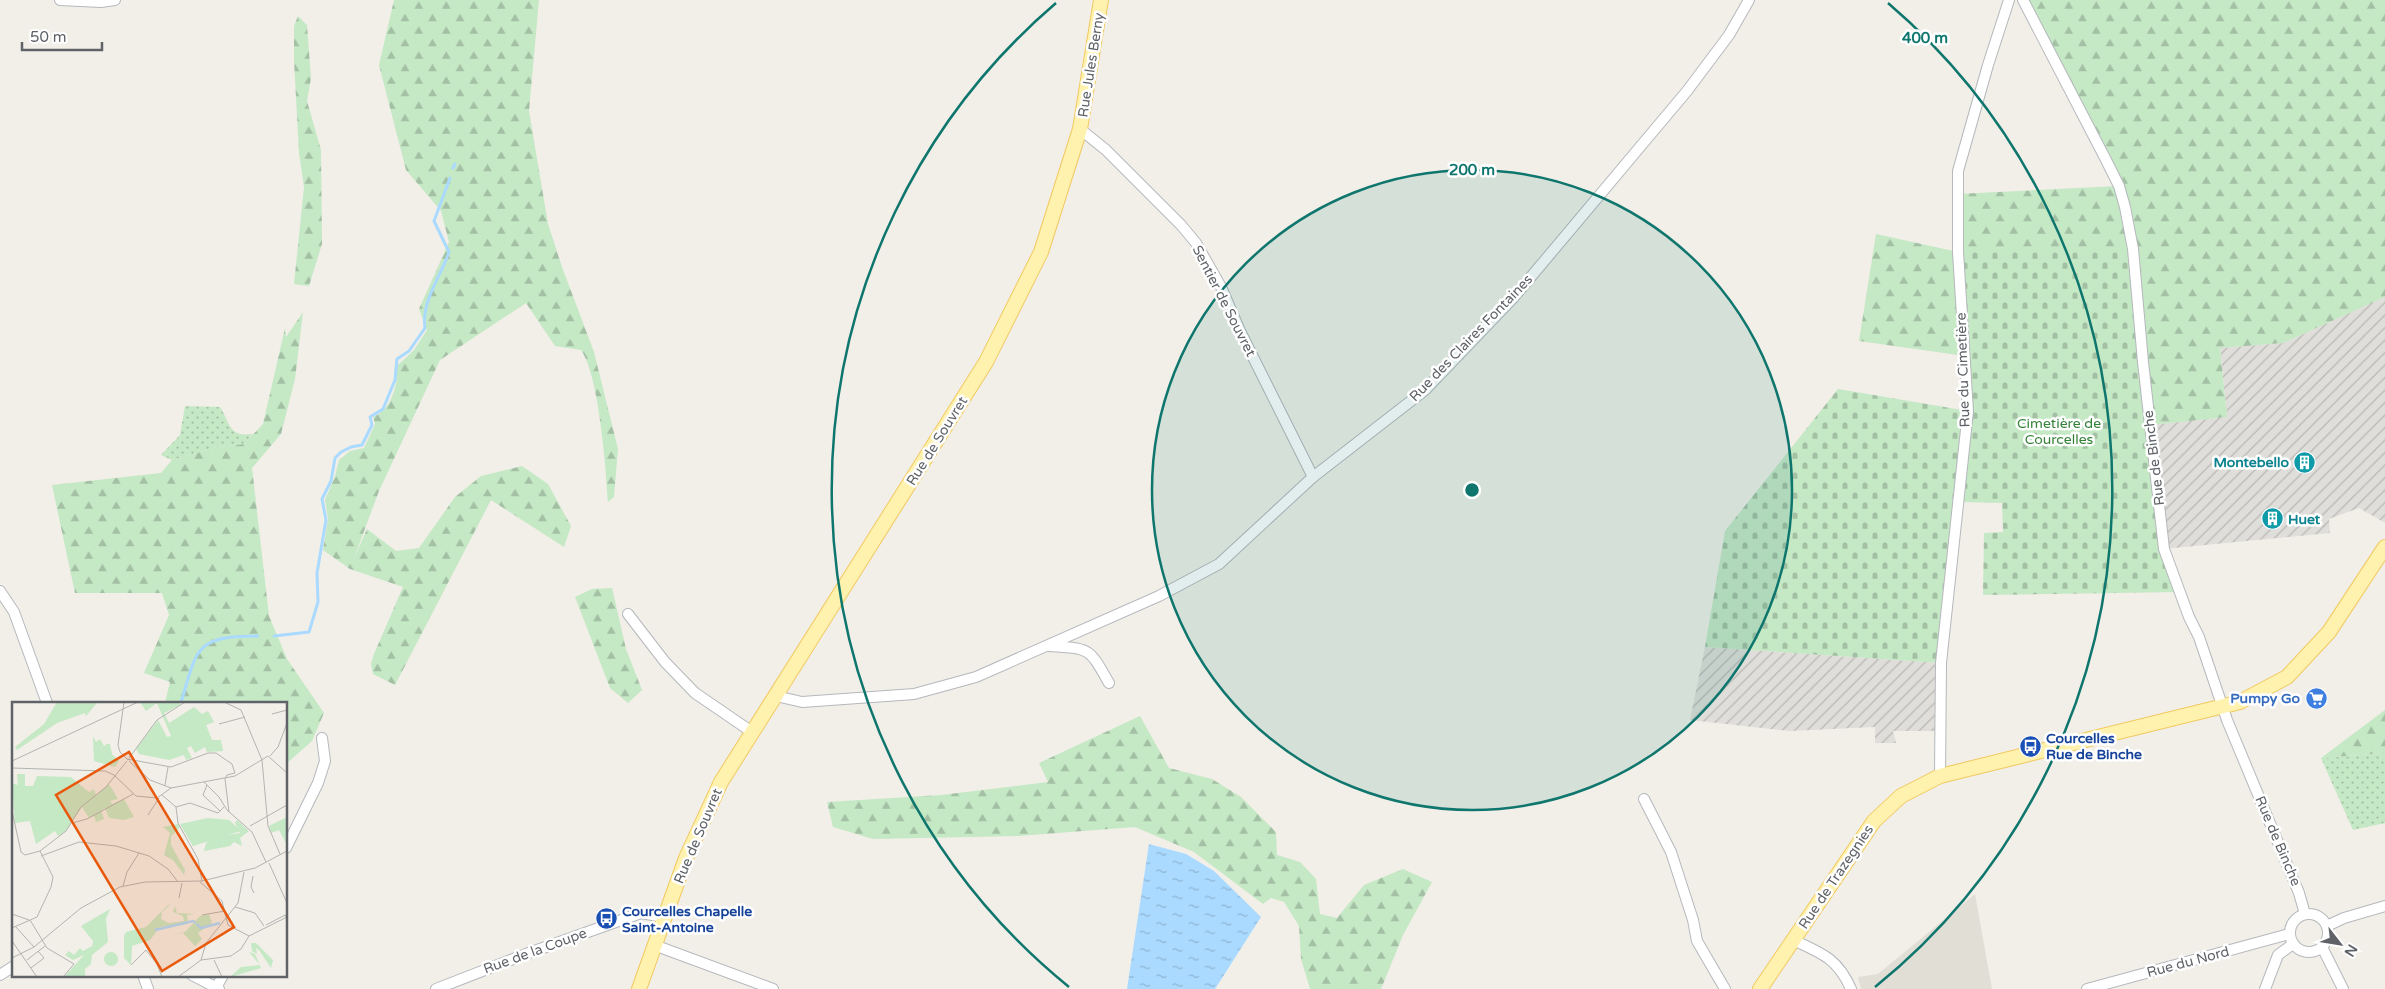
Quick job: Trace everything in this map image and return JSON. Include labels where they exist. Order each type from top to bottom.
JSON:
[{"type":"main road","name":"Rue Jules Berny","points":[[1080,129],[1101,0]]},
{"type":"main road","name":"Rue de Souvret","points":[[639,989],[686,858],[721,782],[986,362],[1041,252],[1080,129]]},
{"type":"main road","name":"Rue de Trazegnies","points":[[1760,989],[1874,821],[1901,796],[1940,776],[2222,708],[2240,702],[2287,677],[2329,632],[2385,547]]},
{"type":"street","points":[[60,0],[101,2],[115,0]]},
{"type":"street","name":"Rue des Claires Fontaines","points":[[776,696],[802,702],[914,694],[976,677],[1159,596],[1219,564],[1313,477],[1426,390],[1514,297],[1687,91],[1729,35],[1749,0]]},
{"type":"street","name":"Rue du Cimetière","points":[[1940,776],[1941,663],[1968,411],[1958,252],[1958,171],[1988,65],[2009,0]]},
{"type":"street","name":"Rue de Binche","points":[[2023,0],[2105,158],[2125,207],[2133,249],[2143,362],[2164,549],[2189,617],[2199,637],[2222,708],[2296,884],[2305,914]]},
{"type":"street","name":"Sentier de Souvret","points":[[1080,129],[1106,150],[1181,225],[1196,243],[1221,287],[1240,331],[1313,477]]},
{"type":"street","points":[[0,591],[14,612],[47,702]]},
{"type":"street","points":[[628,614],[665,662],[695,693],[752,732]]},
{"type":"street","points":[[1048,645],[1084,649],[1096,659],[1109,683]]},
{"type":"street","points":[[288,844],[318,783],[325,761],[322,738]]},
{"type":"street","points":[[1644,799],[1671,852],[1693,920],[1697,941],[1725,989]]},
{"type":"street","points":[[2327,926],[2344,918],[2385,906]]},
{"type":"street","name":"Rue de la Coupe","points":[[436,989],[640,913],[664,918]]},
{"type":"street","points":[[2265,989],[2278,955],[2291,939],[2292,924],[2305,914],[2318,917],[2327,926],[2326,938],[2322,947],[2313,952],[2301,951],[2291,939]]},
{"type":"street","name":"Rue du Nord","points":[[2087,989],[2291,939]]},
{"type":"street","points":[[1793,940],[1829,957],[1844,973],[1851,989]]},
{"type":"street","points":[[654,945],[773,989]]},
{"type":"street","points":[[2322,947],[2343,989]]},
{"type":"street","points":[[0,975],[12,967]]},
{"type":"street","points":[[143,976],[148,989]]},
{"type":"street","points":[[194,976],[218,988],[223,976]]},
{"type":"shaded area","points":[[2385,297],[2385,523],[2359,508],[2329,519],[2330,533],[2164,549],[2150,425],[2227,417],[2220,348],[2283,343]]},
{"type":"shaded area","points":[[1705,647],[1941,663],[1939,731],[1893,731],[1896,743],[1875,743],[1875,727],[1790,731],[1690,720]]},
{"type":"shaded area","points":[[1975,894],[1992,989],[1861,989],[1858,977],[1878,974]]},
{"type":"green space","points":[[394,0],[539,0],[529,111],[548,224],[594,352],[618,449],[614,497],[608,502],[597,400],[587,362],[581,350],[555,346],[526,303],[440,360],[379,491],[354,558],[367,529],[396,551],[419,548],[455,497],[481,476],[522,466],[548,484],[571,526],[564,547],[491,500],[395,685],[373,674],[371,664],[403,587],[350,569],[323,550],[328,519],[325,500],[335,476],[339,460],[350,451],[364,448],[375,424],[373,417],[385,408],[392,396],[395,388],[397,366],[414,350],[427,330],[419,309],[449,242],[441,211],[406,170],[379,65]]},
{"type":"green space","points":[[2023,0],[2385,0],[2385,297],[2283,343],[2220,348],[2227,417],[2150,425],[1965,356],[1859,341],[1876,234],[1958,252],[1957,194],[2118,186]]},
{"type":"green space","points":[[298,16],[307,25],[311,78],[307,101],[321,150],[322,244],[309,286],[294,284],[304,187],[299,153],[294,61],[294,26]]},
{"type":"green space","name":"Cimetière de Courcelles","points":[[2133,249],[2164,549],[2180,592],[1983,595],[1984,533],[2003,532],[2002,503],[1960,502],[1941,663],[1705,647],[1725,531],[1838,389],[1968,411],[1958,252]]},
{"type":"green space","points":[[303,312],[295,379],[281,434],[252,468],[269,616],[287,659],[324,713],[312,741],[288,762],[288,702],[165,702],[170,682],[144,673],[169,615],[162,593],[75,593],[52,485],[161,473],[172,460],[217,447],[244,444],[263,424],[285,328],[286,337]]},
{"type":"green space","points":[[185,406],[220,407],[234,431],[253,434],[244,444],[217,447],[172,460],[161,455],[180,435]]},
{"type":"green space","points":[[612,588],[626,649],[642,690],[628,703],[610,688],[575,597],[592,589]]},
{"type":"green space","points":[[2385,710],[2385,753],[2321,758]]},
{"type":"green space","points":[[1140,716],[1169,768],[1212,779],[1241,797],[1276,832],[1277,855],[1300,862],[1316,879],[1320,914],[1337,918],[1364,885],[1403,869],[1432,882],[1403,935],[1381,989],[1310,989],[1301,959],[1299,926],[1284,902],[1271,898],[1263,904],[1194,852],[1135,827],[1018,836],[873,839],[833,827],[827,802],[941,795],[1048,782],[1039,763]]},
{"type":"green space","points":[[2385,753],[2385,823],[2353,830],[2321,758]]},
{"type":"water","points":[[1149,844],[1186,854],[1214,871],[1261,917],[1215,989],[1127,989]]},
{"type":"waterway","points":[[453,168],[455,164]]},
{"type":"waterway","points":[[274,636],[309,632],[318,602],[317,573],[326,520],[322,499],[331,481],[335,458],[341,452],[351,447],[362,445],[372,425],[370,417],[383,409],[395,380],[397,359],[409,351],[425,328],[426,309],[432,289],[449,252],[434,221],[450,178]]},
{"type":"waterway","points":[[181,702],[191,669],[202,649],[210,643],[222,639],[258,636]]},
{"type":"place","name":"Montebello","points":[[2305,462]]},
{"type":"place","name":"Huet","points":[[2272,519]]},
{"type":"place","name":"Pumpy Go","points":[[2316,698]]},
{"type":"place","name":"Courcelles Rue de Binche","points":[[2030,746]]},
{"type":"place","name":"Courcelles Chapelle Saint-Antoine","points":[[606,919]]}]
